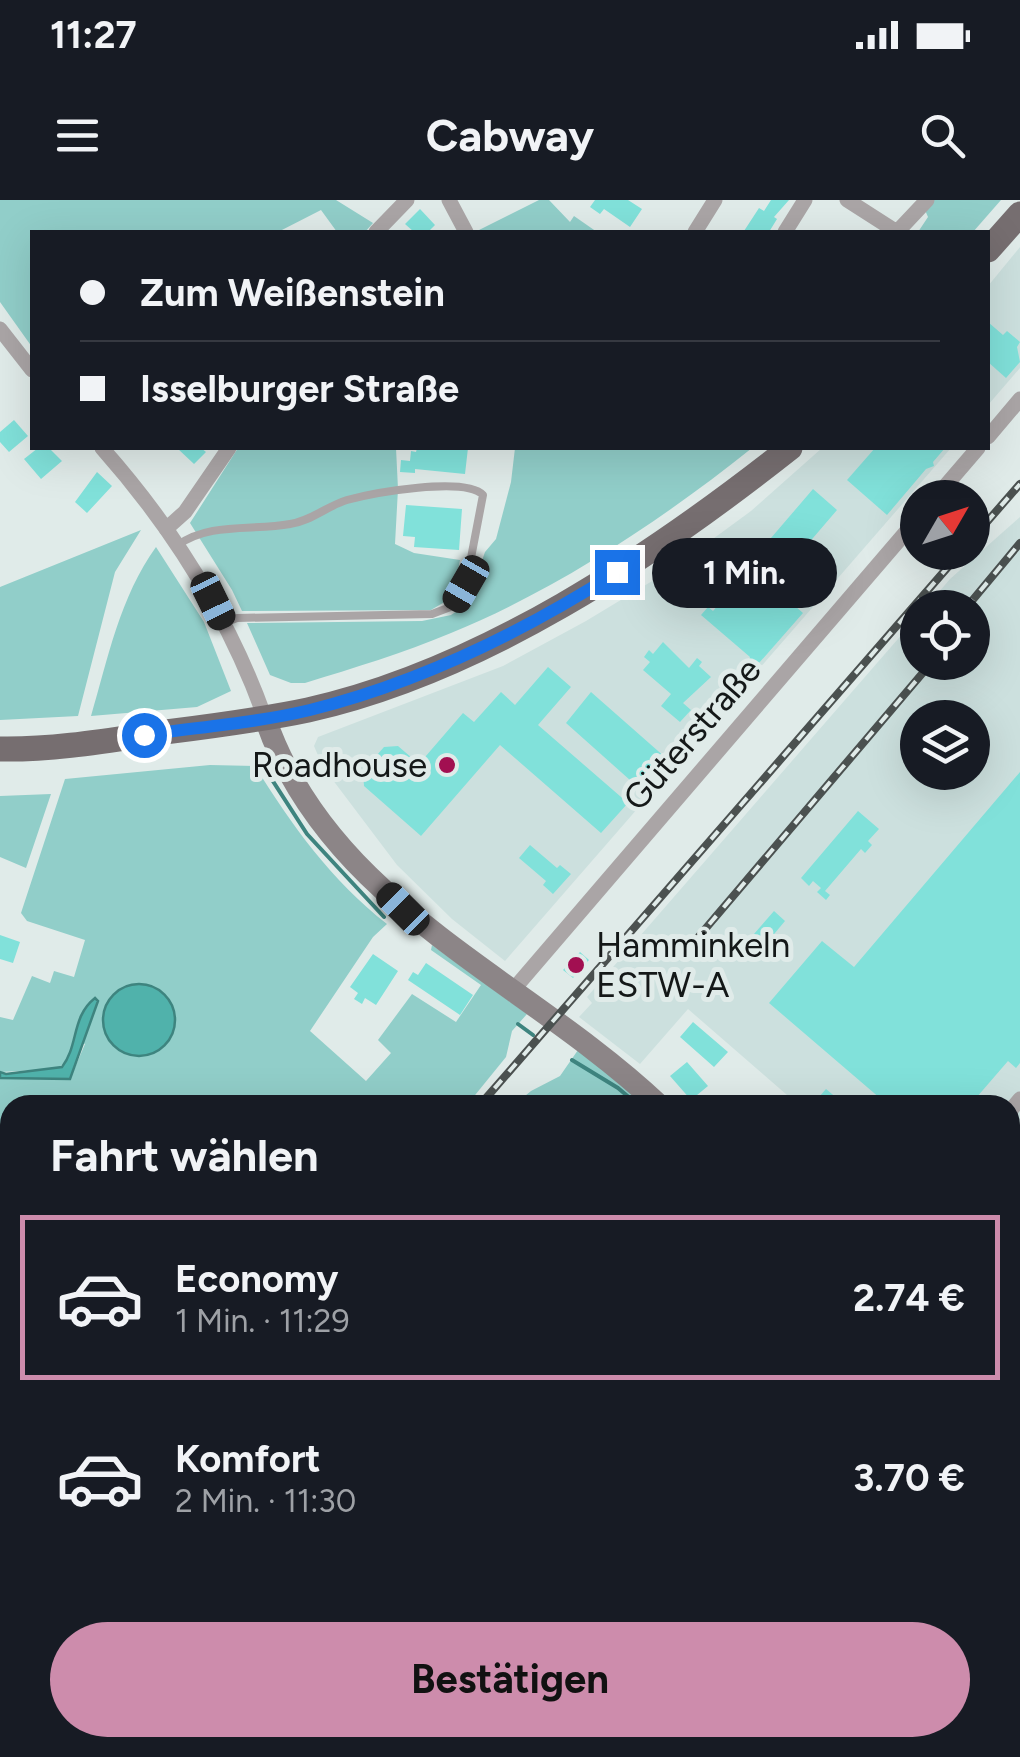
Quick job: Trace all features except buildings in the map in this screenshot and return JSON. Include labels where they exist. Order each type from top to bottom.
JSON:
[{"type":"main road","points":[[990,248],[1020,214]]},
{"type":"main road","points":[[0,749],[76,745],[310,710],[442,666],[588,590],[702,518],[787,450]]},
{"type":"main road","points":[[264,718],[295,785],[340,846],[432,934],[605,1058],[648,1095]]},
{"type":"street","points":[[378,230],[408,200]]},
{"type":"street","points":[[450,200],[465,230]]},
{"type":"street","points":[[696,230],[715,200]]},
{"type":"street","points":[[786,230],[805,200]]},
{"type":"street","points":[[847,200],[894,230]]},
{"type":"street","points":[[899,230],[927,200]]},
{"type":"street","points":[[0,329],[30,367]]},
{"type":"street","points":[[990,435],[1020,399]]},
{"type":"street","points":[[104,450],[132,481],[178,545],[224,623],[264,718]]},
{"type":"street","points":[[166,528],[185,512],[228,450]]},
{"type":"street","points":[[950,480],[976,450]]},
{"type":"street","name":"Güterstraße","points":[[513,990],[900,539]]},
{"type":"lane","points":[[178,545],[200,532],[289,525],[349,500],[385,494],[466,486],[483,495],[466,584],[454,606],[432,614],[238,618],[224,623]]},
{"type":"shaded area","points":[[0,200],[336,200],[373,223],[367,230],[336,230],[321,210],[282,230],[30,230],[30,344],[0,302]]},
{"type":"shaded area","points":[[539,200],[549,200],[570,222],[574,216],[594,230],[479,230]]},
{"type":"shaded area","points":[[934,200],[1001,200],[975,230],[919,230],[928,217],[925,210]]},
{"type":"shaded area","points":[[1020,247],[1020,368],[990,403],[990,284]]},
{"type":"shaded area","points":[[237,450],[396,450],[395,544],[414,553],[460,560],[453,597],[431,610],[242,611],[190,523]]},
{"type":"shaded area","points":[[515,450],[749,450],[608,551],[491,615],[415,647],[305,683],[291,683],[270,675],[247,623],[422,621],[451,615],[463,607],[485,552],[496,539]]},
{"type":"shaded area","points":[[820,450],[949,450],[923,480],[900,480],[900,507],[505,961],[452,919],[397,865],[323,767],[314,746],[318,737],[503,666],[672,569],[751,511]]},
{"type":"shaded area","points":[[1020,517],[1020,1095],[787,1095],[688,1009],[640,1064],[579,1017],[592,1003],[587,997],[900,637],[900,680],[990,680],[990,590],[941,590],[960,570],[990,570],[990,544]]},
{"type":"shaded area","points":[[141,530],[115,572],[78,716],[0,720],[0,587]]},
{"type":"shaded area","points":[[156,547],[204,622],[231,691],[197,707],[91,716],[124,607]]},
{"type":"shaded area","points":[[210,765],[255,766],[314,851],[387,924],[373,937],[310,1031],[366,1081],[391,1053],[378,1040],[412,994],[456,1022],[481,985],[431,950],[432,945],[527,1014],[512,1031],[506,1057],[475,1095],[0,1095],[0,1078],[70,1079],[85,1044],[73,1040],[69,1057],[58,1069],[0,1072],[0,1017],[13,1020],[32,976],[50,983],[54,971],[74,977],[85,940],[27,921],[21,913],[65,779]]},
{"type":"shaded area","points":[[51,794],[26,868],[0,857],[0,796]]},
{"type":"shaded area","points":[[139,984],[165,994],[175,1020],[165,1046],[139,1056],[113,1046],[103,1020],[113,994]]},
{"type":"shaded area","points":[[95,998],[98,1001],[70,1079],[0,1078],[0,1072],[62,1067],[78,1022]]},
{"type":"shaded area","points":[[578,1050],[636,1095],[526,1095],[560,1076]]},
{"type":"waterway","points":[[258,758],[307,834],[384,917]]},
{"type":"waterway","points":[[518,1024],[533,1035]]},
{"type":"waterway","points":[[572,1060],[626,1095]]},
{"type":"railway","points":[[990,518],[1020,484]]},
{"type":"railway","points":[[981,590],[1020,543]]},
{"type":"railway","points":[[489,1095],[945,570]]},
{"type":"railway","points":[[695,941],[917,680]]},
{"type":"place","name":"Roadhouse","points":[[447,765]]},
{"type":"place","name":"Hamminkeln ESTW-A","points":[[576,965]]},
{"type":"route","points":[[144,735],[310,710],[386,686],[442,666],[617,572]]}]
